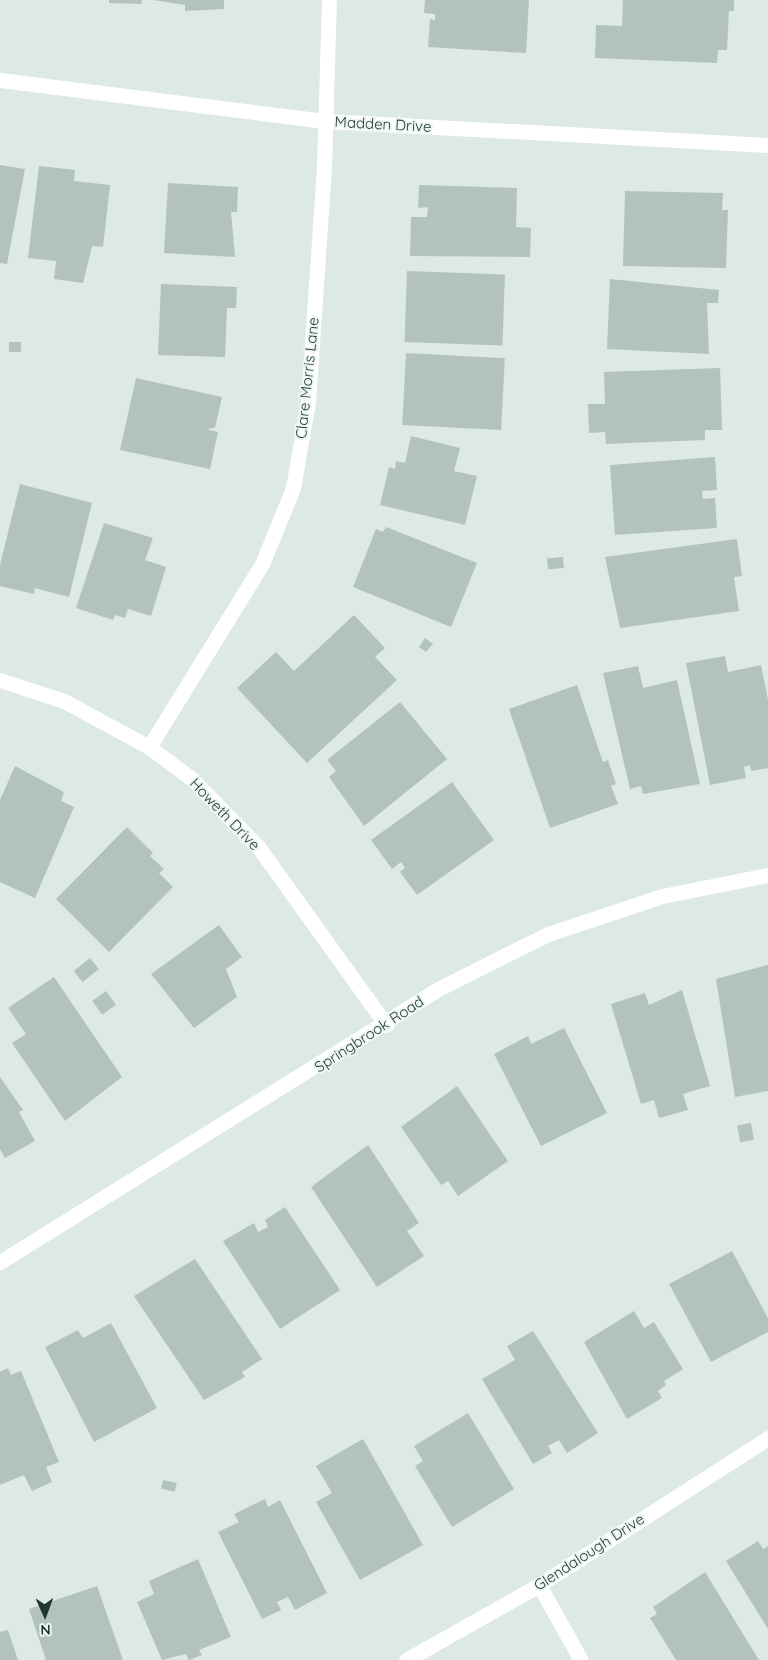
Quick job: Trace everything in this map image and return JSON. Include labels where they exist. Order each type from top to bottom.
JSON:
[{"type":"street","name":"Clare Morris Lane","points":[[149,747],[262,564],[293,488],[308,402],[326,121],[329,0]]},
{"type":"street","name":"Madden Drive","points":[[0,80],[326,121],[768,144]]},
{"type":"street","name":"Howeth Drive","points":[[0,680],[64,701],[149,747],[192,779],[259,848],[386,1025]]},
{"type":"street","name":"Springbrook Road","points":[[0,1262],[386,1025],[438,989],[548,934],[662,896],[768,875]]},
{"type":"street","name":"Glendalough Drive","points":[[406,1660],[538,1585],[768,1438]]},
{"type":"street","points":[[538,1585],[581,1660]]},
{"type":"building","points":[[109,0],[142,0],[141,4],[109,3]]},
{"type":"building","points":[[153,0],[224,0],[224,9],[185,11],[185,5]]},
{"type":"building","points":[[425,0],[529,0],[526,53],[428,47],[430,19],[435,20],[435,14],[424,13]]},
{"type":"building","points":[[623,0],[734,0],[734,11],[729,11],[727,50],[718,50],[717,63],[595,58],[596,25],[622,26]]},
{"type":"building","points":[[0,165],[25,169],[7,264],[0,263]]},
{"type":"building","points":[[39,166],[75,170],[74,181],[110,185],[103,247],[92,246],[83,283],[54,279],[56,261],[28,258]]},
{"type":"building","points":[[168,183],[238,187],[237,212],[231,212],[235,257],[164,253]]},
{"type":"building","points":[[419,185],[517,188],[516,227],[531,228],[530,257],[410,256],[411,217],[427,217],[428,207],[418,208]]},
{"type":"building","points":[[625,191],[723,193],[722,210],[728,210],[726,268],[623,266]]},
{"type":"building","points":[[407,271],[505,274],[502,345],[405,342]]},
{"type":"building","points":[[610,279],[719,290],[718,303],[707,303],[709,354],[607,349]]},
{"type":"building","points":[[161,284],[237,287],[236,308],[227,308],[225,357],[158,355]]},
{"type":"building","points":[[9,342],[21,342],[21,352],[9,352]]},
{"type":"building","points":[[406,353],[505,358],[501,430],[402,425]]},
{"type":"building","points":[[720,368],[722,430],[705,430],[705,440],[606,444],[605,432],[589,433],[588,404],[605,404],[604,372]]},
{"type":"building","points":[[136,378],[222,397],[215,428],[206,429],[218,432],[210,469],[120,450]]},
{"type":"building","points":[[411,436],[460,448],[454,471],[477,476],[465,525],[380,505],[389,467],[395,469],[396,461],[405,463]]},
{"type":"building","points":[[715,457],[717,490],[702,491],[703,499],[715,498],[717,528],[615,535],[610,465]]},
{"type":"building","points":[[20,484],[92,503],[69,597],[35,588],[34,594],[0,586],[0,565]]},
{"type":"building","points":[[104,523],[153,538],[145,560],[166,567],[151,616],[128,609],[125,618],[115,615],[113,620],[76,608]]},
{"type":"building","points":[[386,527],[477,563],[451,627],[353,587],[376,529],[383,532]]},
{"type":"building","points":[[737,539],[742,576],[734,577],[739,611],[620,628],[605,557]]},
{"type":"building","points":[[563,557],[564,568],[548,569],[547,558]]},
{"type":"building","points":[[354,615],[385,648],[375,657],[397,680],[307,763],[237,688],[276,652],[294,671]]},
{"type":"building","points":[[425,638],[433,644],[426,652],[419,647]]},
{"type":"building","points":[[725,656],[728,672],[761,665],[768,700],[768,768],[751,771],[750,765],[744,767],[746,778],[710,785],[686,663]]},
{"type":"building","points":[[638,666],[643,688],[677,680],[700,784],[643,794],[641,786],[630,789],[603,673]]},
{"type":"building","points":[[577,685],[603,762],[608,760],[616,784],[611,786],[618,804],[550,828],[509,709]]},
{"type":"building","points":[[400,702],[447,759],[364,826],[329,777],[336,771],[327,760]]},
{"type":"building","points":[[15,766],[64,792],[61,801],[74,807],[35,898],[0,882],[0,800]]},
{"type":"building","points":[[452,782],[494,840],[417,895],[400,872],[405,868],[401,862],[392,869],[371,840]]},
{"type":"building","points":[[127,827],[153,853],[150,856],[164,869],[159,873],[173,887],[109,952],[56,899]]},
{"type":"building","points":[[219,925],[242,957],[226,969],[237,997],[194,1028],[151,974]]},
{"type":"building","points":[[90,958],[99,969],[82,982],[74,971]]},
{"type":"building","points":[[768,965],[768,1091],[735,1097],[716,979]]},
{"type":"building","points":[[54,977],[122,1077],[65,1121],[12,1043],[26,1034],[8,1008]]},
{"type":"building","points":[[682,990],[710,1086],[683,1094],[688,1110],[659,1118],[654,1100],[641,1104],[611,1004],[645,993],[649,1005]]},
{"type":"building","points":[[106,991],[116,1005],[102,1015],[92,1001]]},
{"type":"building","points":[[564,1028],[607,1113],[541,1146],[494,1054],[528,1036],[531,1044]]},
{"type":"building","points":[[0,1077],[23,1110],[19,1112],[35,1141],[5,1158],[0,1149]]},
{"type":"building","points":[[457,1086],[508,1161],[458,1196],[448,1181],[441,1185],[401,1127]]},
{"type":"building","points":[[751,1123],[754,1140],[740,1142],[737,1125]]},
{"type":"building","points":[[368,1145],[419,1223],[407,1231],[424,1256],[377,1287],[311,1187]]},
{"type":"building","points":[[285,1207],[340,1290],[280,1329],[223,1241],[254,1223],[258,1232],[268,1227],[265,1220]]},
{"type":"building","points":[[732,1251],[768,1318],[768,1332],[711,1362],[669,1284]]},
{"type":"building","points":[[195,1259],[262,1359],[242,1372],[245,1377],[204,1400],[134,1296]]},
{"type":"building","points":[[634,1311],[644,1328],[654,1322],[683,1369],[664,1381],[666,1385],[658,1391],[662,1398],[627,1419],[584,1342]]},
{"type":"building","points":[[111,1323],[157,1408],[94,1442],[45,1347],[78,1330],[83,1338]]},
{"type":"building","points":[[533,1331],[598,1433],[567,1453],[559,1440],[548,1446],[552,1453],[533,1464],[482,1379],[515,1360],[507,1346]]},
{"type":"building","points":[[8,1368],[11,1375],[21,1371],[59,1462],[46,1467],[52,1482],[32,1491],[24,1475],[0,1485],[0,1372]]},
{"type":"building","points":[[468,1413],[514,1489],[452,1527],[415,1466],[423,1461],[414,1446]]},
{"type":"building","points":[[363,1439],[423,1545],[360,1580],[316,1502],[332,1493],[316,1466]]},
{"type":"building","points":[[163,1480],[177,1483],[175,1492],[161,1489]]},
{"type":"building","points":[[265,1499],[268,1507],[280,1500],[327,1593],[295,1610],[288,1597],[277,1602],[281,1610],[262,1619],[218,1532],[239,1522],[234,1514]]},
{"type":"building","points":[[758,1541],[763,1549],[768,1546],[768,1629],[726,1561]]},
{"type":"building","points":[[198,1559],[231,1637],[199,1650],[202,1655],[189,1660],[186,1654],[162,1660],[137,1602],[154,1594],[149,1581]]},
{"type":"building","points":[[705,1572],[759,1660],[676,1660],[650,1618],[657,1614],[653,1607]]},
{"type":"building","points":[[97,1586],[123,1660],[46,1660],[29,1609]]},
{"type":"building","points":[[8,1630],[18,1660],[0,1660],[0,1632]]}]
